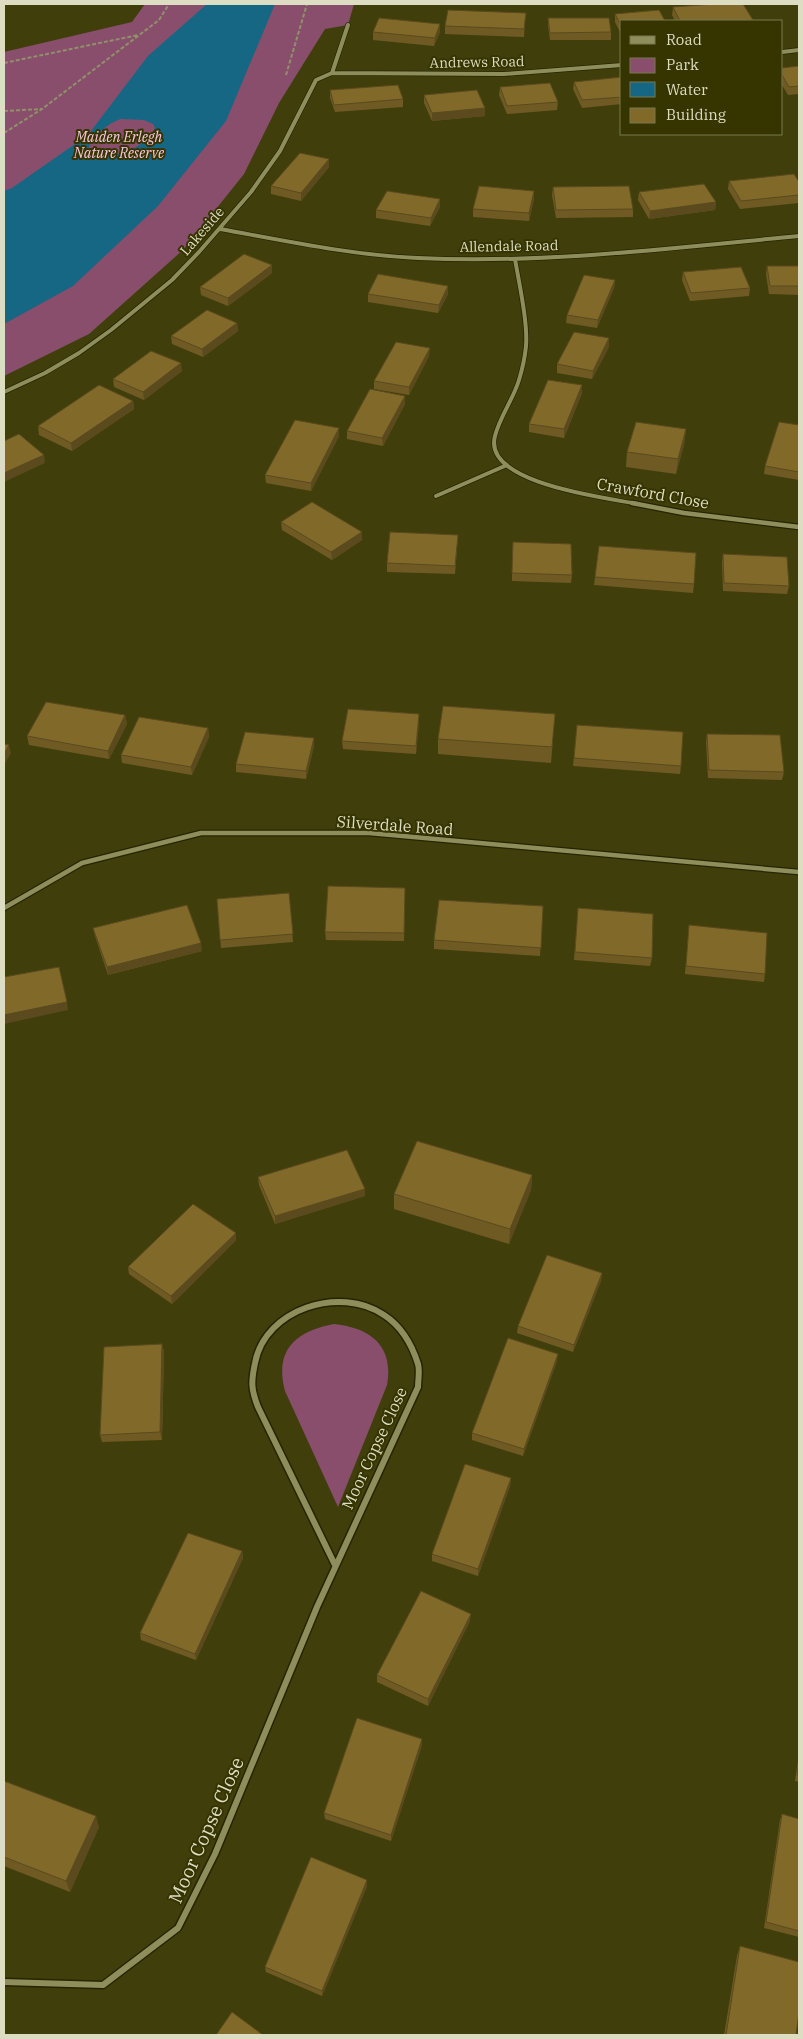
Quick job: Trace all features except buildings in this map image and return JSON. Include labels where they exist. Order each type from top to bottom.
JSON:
[{"type":"street","points":[[332,73],[348,25]]},
{"type":"street","points":[[783,52],[799,50]]},
{"type":"street","name":"Andrews Road","points":[[332,73],[504,74],[620,65]]},
{"type":"street","name":"Lakeside","points":[[4,392],[45,373],[111,331],[171,280],[199,253],[274,159],[316,80],[332,73]]},
{"type":"street","name":"Allendale Road","points":[[220,229],[333,249],[417,258],[515,259],[799,236]]},
{"type":"street","name":"Crawford Close","points":[[515,259],[526,345],[519,382],[501,418],[494,439],[498,458],[514,472],[550,486],[684,512],[799,527]]},
{"type":"street","points":[[436,496],[507,465]]},
{"type":"street","name":"Silverdale Road","points":[[4,908],[82,863],[201,834],[369,833],[799,872]]},
{"type":"street","name":"Moor Copse Close","points":[[4,1982],[103,1985],[178,1928],[215,1854],[335,1565],[418,1387],[419,1366],[409,1340],[402,1329],[386,1315],[365,1305],[339,1301],[312,1304],[292,1312],[275,1324],[262,1339],[252,1360],[250,1384],[258,1407],[335,1565]]},
{"type":"path","points":[[4,133],[42,109],[159,20],[169,4]]},
{"type":"path","points":[[286,77],[307,4]]},
{"type":"path","points":[[4,63],[140,34]]},
{"type":"path","points":[[4,111],[42,109]]},
{"type":"green space","name":"Maiden Erlegh Nature Reserve","points":[[145,4],[354,4],[348,25],[325,29],[279,103],[244,174],[184,249],[89,334],[4,376],[4,52],[132,22]]},
{"type":"green space","points":[[334,1324],[359,1330],[377,1341],[387,1360],[388,1371],[387,1385],[338,1507],[285,1391],[282,1377],[283,1364],[291,1345],[299,1337],[309,1332]]},
{"type":"water","points":[[207,4],[275,4],[226,121],[158,206],[73,286],[4,324],[4,191],[12,188],[88,135],[148,56]],"holes":[[[121,119],[144,120],[153,124],[155,128],[145,141],[130,150],[104,156],[96,156],[88,150],[97,135],[111,124]]]}]
